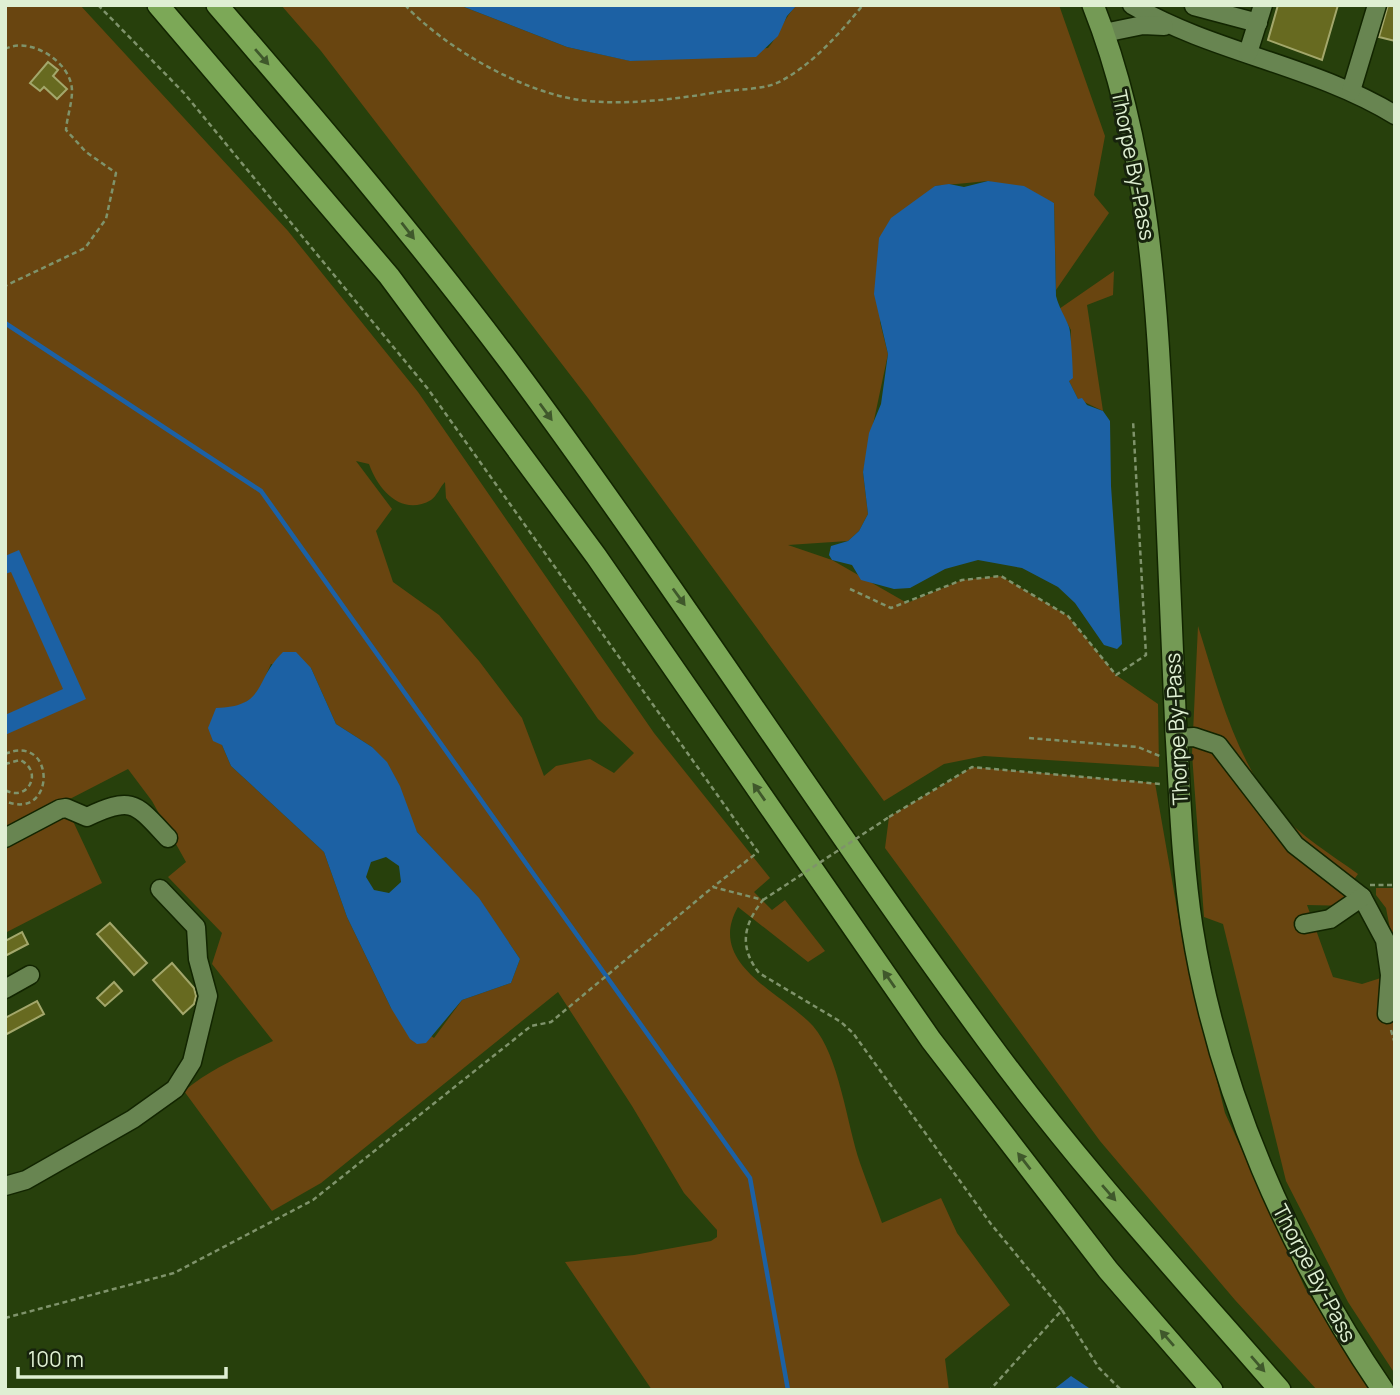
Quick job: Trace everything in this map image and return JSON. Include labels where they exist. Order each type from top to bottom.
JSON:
[{"type":"highway","points":[[158,5],[389,276],[596,556],[931,1040],[1108,1270],[1212,1390]]},
{"type":"highway","points":[[217,5],[368,179],[512,366],[683,603],[986,1040],[1073,1152],[1280,1390]]},
{"type":"main road","name":"Thorpe By-Pass","points":[[1093,5],[1124,99],[1149,240],[1162,402],[1178,775],[1193,928],[1210,1006],[1237,1100],[1295,1243],[1343,1331],[1383,1390]]},
{"type":"street","points":[[1132,5],[1171,27],[1351,91],[1395,115]]},
{"type":"street","points":[[1351,91],[1377,5]]},
{"type":"street","points":[[1194,6],[1260,14],[1248,53]]},
{"type":"street","points":[[1104,33],[1143,25],[1171,27]]},
{"type":"street","points":[[1177,738],[1194,737],[1218,745],[1295,845],[1366,903],[1385,940],[1390,975],[1387,1014]]},
{"type":"street","points":[[5,838],[60,809],[87,817],[123,804],[139,807],[168,838]]},
{"type":"street","points":[[5,1186],[26,1180],[134,1119],[174,1089],[192,1062],[208,996],[198,958],[196,927],[160,889]]},
{"type":"street","points":[[1304,924],[1330,919],[1366,903]]},
{"type":"street","points":[[5,989],[30,975]]},
{"type":"path","points":[[5,1318],[174,1273],[313,1200],[531,1026],[551,1022],[758,852],[428,389],[184,93],[98,5]]},
{"type":"path","points":[[405,5],[423,24],[470,56],[539,89],[581,101],[672,100],[779,82],[807,63],[863,5]]},
{"type":"path","points":[[5,49],[14,44],[28,45],[50,55],[64,70],[72,89],[66,130],[86,152],[116,173],[106,219],[85,248],[5,286]]},
{"type":"path","points":[[850,589],[891,608],[962,580],[1002,576],[1068,616],[1116,675],[1128,670],[1146,655],[1132,420]]},
{"type":"path","points":[[1029,738],[1138,747],[1178,775]]},
{"type":"path","points":[[5,754],[20,751],[32,755],[41,764],[45,776],[42,789],[34,799],[22,804],[5,801]]},
{"type":"path","points":[[5,764],[14,760],[24,762],[33,775],[31,785],[23,793],[13,794],[5,790]]},
{"type":"path","points":[[1121,1390],[1100,1368],[1062,1310],[991,1224],[853,1032],[812,1003],[780,987],[759,972],[750,961],[745,947],[746,930],[748,921],[763,900],[888,817],[972,767],[1178,775]]},
{"type":"path","points":[[713,887],[763,900]]},
{"type":"path","points":[[990,1390],[1062,1310]]},
{"type":"shaded area","points":[[5,5],[80,5],[288,231],[418,392],[654,733],[770,878],[754,892],[772,910],[785,900],[825,951],[808,962],[738,907],[731,927],[732,945],[739,961],[752,976],[813,1026],[829,1054],[860,1163],[882,1223],[941,1198],[957,1233],[1010,1305],[945,1359],[949,1390],[652,1390],[565,1262],[634,1255],[711,1241],[717,1237],[717,1230],[684,1193],[632,1106],[558,992],[321,1183],[272,1211],[184,1091],[216,1069],[273,1041],[212,964],[222,933],[168,877],[186,862],[152,801],[128,769],[64,802],[102,883],[5,933]],"holes":[[[356,461],[369,464],[378,483],[392,498],[401,503],[410,505],[431,500],[445,482],[446,498],[598,719],[634,753],[614,773],[590,759],[556,766],[544,776],[522,718],[479,661],[439,615],[393,582],[376,531],[392,509]],[[271,664],[311,668],[336,724],[372,747],[417,832],[478,898],[520,959],[511,983],[462,1000],[434,1038],[391,1008],[347,917],[324,852],[231,766],[222,745],[238,707],[257,695]]]},
{"type":"shaded area","points":[[281,5],[459,5],[567,47],[631,61],[768,48],[797,5],[1059,5],[1105,136],[1094,195],[1109,213],[1056,290],[1054,203],[988,181],[935,186],[880,322],[888,354],[863,472],[868,514],[859,531],[848,541],[788,545],[832,560],[907,603],[962,580],[1001,576],[1068,616],[1116,675],[1158,704],[1159,767],[984,756],[944,764],[884,801],[588,398],[321,51]]},
{"type":"shaded area","points":[[1114,271],[1113,295],[1087,305],[1103,411],[1078,399],[1069,381],[1071,330],[1059,309]]},
{"type":"shaded area","points":[[1198,626],[1239,746],[1264,791],[1297,829],[1358,874],[1350,885],[1351,906],[1307,905],[1333,977],[1362,984],[1390,975],[1395,994],[1395,1374],[1348,1302],[1286,1181],[1223,924],[1204,917],[1192,754]]},
{"type":"shaded area","points":[[972,767],[1155,783],[1183,943],[1225,1113],[1305,1288],[1371,1390],[1317,1390],[1235,1300],[1100,1141],[885,848],[889,817]]},
{"type":"shaded area","points":[[1376,888],[1395,888],[1395,955],[1386,908],[1376,895]]},
{"type":"water","points":[[459,5],[797,5],[787,16],[778,36],[756,57],[630,61],[567,47]]},
{"type":"water","points":[[988,181],[1024,186],[1054,203],[1056,296],[1070,330],[1073,378],[1069,381],[1078,399],[1082,398],[1087,405],[1103,411],[1110,421],[1111,486],[1122,644],[1117,649],[1104,645],[1075,603],[1058,587],[1022,568],[978,560],[945,569],[910,588],[894,589],[861,580],[852,565],[832,560],[829,555],[831,546],[848,541],[859,531],[868,514],[863,472],[869,433],[881,404],[888,354],[874,294],[879,238],[891,218],[935,186],[949,184],[964,187]]},
{"type":"water","points":[[19,550],[86,699],[5,735],[5,715],[63,689],[11,572],[5,574],[5,556]]},
{"type":"water","points":[[283,652],[296,652],[311,668],[336,724],[372,747],[387,762],[400,786],[417,832],[479,898],[520,959],[511,983],[462,1000],[426,1043],[417,1044],[410,1039],[391,1008],[347,917],[324,852],[231,766],[222,745],[213,741],[208,728],[216,708],[233,706],[252,697]],"holes":[[[386,857],[399,866],[401,882],[389,893],[374,890],[366,877],[371,862]]]},
{"type":"water","points":[[1071,1376],[1092,1390],[1053,1390]]},
{"type":"building","points":[[1278,5],[1338,5],[1322,60],[1268,40]]},
{"type":"building","points":[[1388,5],[1395,5],[1395,41],[1379,37]]},
{"type":"building","points":[[48,62],[58,70],[53,76],[67,89],[57,99],[44,87],[40,91],[30,83]]},
{"type":"building","points":[[110,923],[147,963],[134,975],[97,934]]},
{"type":"building","points":[[22,932],[28,944],[5,956],[5,941]]},
{"type":"building","points":[[172,963],[194,988],[196,996],[194,1004],[183,1014],[153,980]]},
{"type":"building","points":[[114,982],[122,991],[105,1006],[97,998]]},
{"type":"building","points":[[37,1001],[44,1014],[5,1035],[5,1018]]},
{"type":"waterway","points":[[5,323],[261,491],[750,1178],[788,1390]]}]
